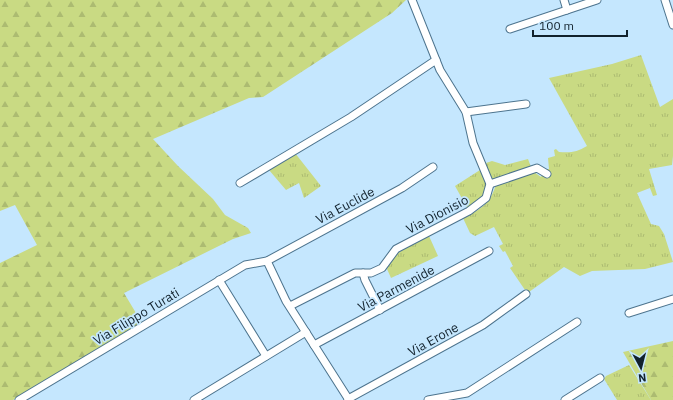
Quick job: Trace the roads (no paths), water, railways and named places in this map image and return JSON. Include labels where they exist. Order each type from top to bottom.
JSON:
[{"type":"street","points":[[412,0],[440,70],[466,112],[473,143],[490,184],[537,168],[547,174]]},
{"type":"street","points":[[564,0],[567,10]]},
{"type":"street","points":[[510,28],[597,0]]},
{"type":"street","points":[[665,0],[673,25]]},
{"type":"street","points":[[240,183],[351,117],[436,60]]},
{"type":"street","points":[[466,112],[526,104]]},
{"type":"street","name":"Via Euclide","points":[[267,260],[402,188],[433,167]]},
{"type":"street","name":"Via Dionisio","points":[[290,306],[356,273],[371,273],[382,268],[396,250],[480,204],[488,195],[490,184]]},
{"type":"street","name":"Via Parmenide","points":[[314,345],[489,251]]},
{"type":"street","points":[[267,260],[290,306],[348,399]]},
{"type":"street","name":"Via Filippo Turati","points":[[19,400],[218,280],[245,265],[267,260]]},
{"type":"street","points":[[363,273],[380,310]]},
{"type":"street","points":[[218,280],[266,356]]},
{"type":"street","name":"Via Erone","points":[[348,399],[483,325],[526,294]]},
{"type":"street","points":[[629,313],[673,298]]},
{"type":"street","points":[[428,400],[467,393],[577,322]]},
{"type":"street","points":[[194,400],[306,332]]},
{"type":"street","points":[[565,400],[600,378]]},
{"type":"street","points":[[577,393],[581,400]]}]
